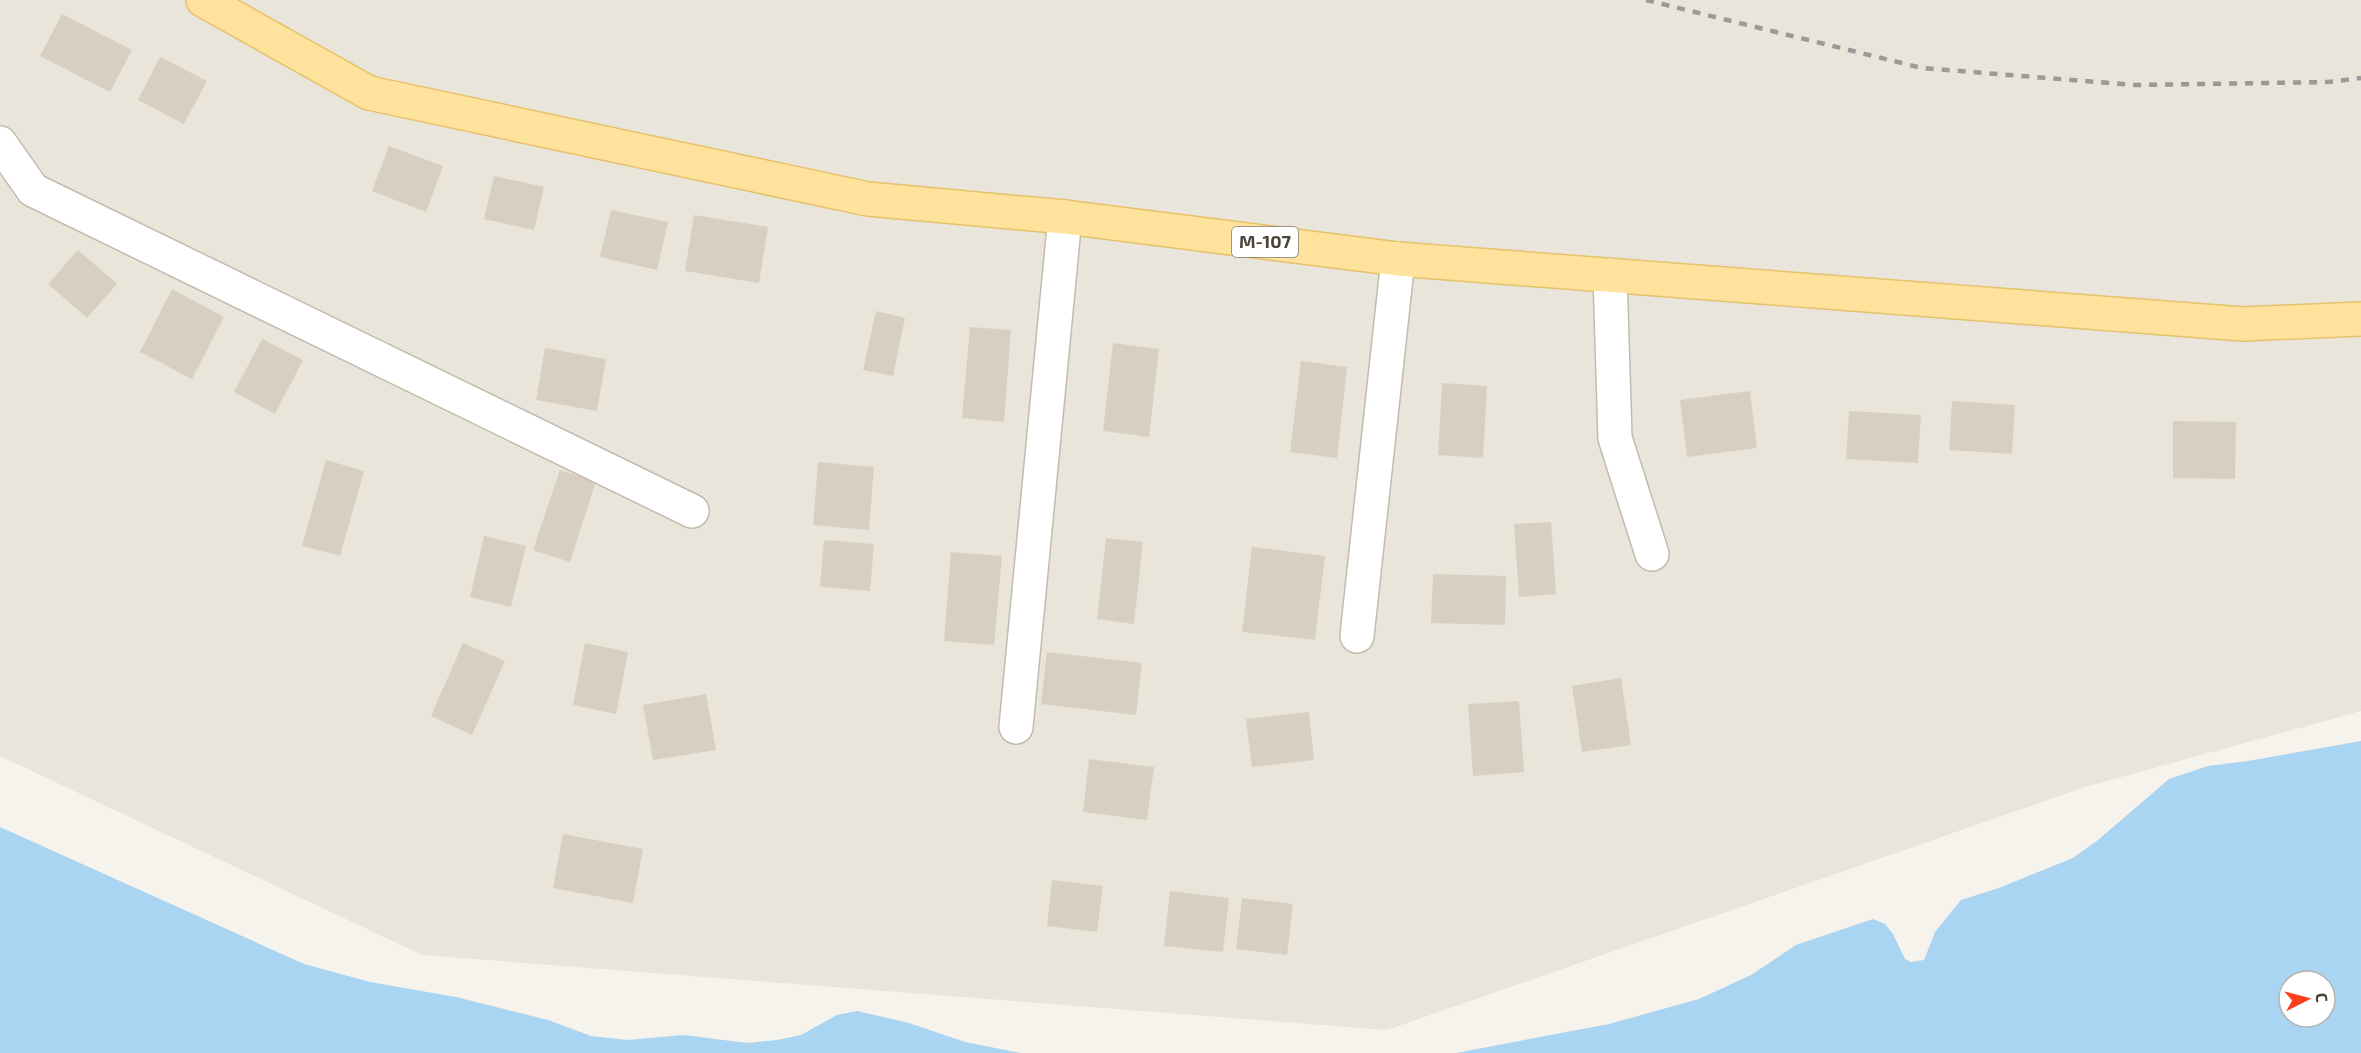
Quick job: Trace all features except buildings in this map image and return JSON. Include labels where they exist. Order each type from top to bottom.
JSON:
[{"type":"main road","name":"М-107","points":[[203,0],[369,93],[868,199],[1065,217],[1398,259],[2243,324],[2361,320]]},
{"type":"street","points":[[0,143],[33,190],[692,511]]},
{"type":"street","points":[[1016,727],[1065,217]]},
{"type":"street","points":[[1357,636],[1398,259]]},
{"type":"street","points":[[1610,275],[1615,438],[1652,554]]},
{"type":"shaded area","points":[[0,0],[2361,0],[2361,711],[2085,787],[1387,1030],[422,955],[0,756]]},
{"type":"water","points":[[2361,741],[2361,1053],[1456,1053],[1609,1024],[1699,999],[1751,975],[1796,945],[1873,919],[1885,924],[1893,934],[1905,959],[1911,962],[1924,960],[1935,932],[1961,900],[1999,888],[2073,858],[2098,840],[2169,779],[2208,766]]},
{"type":"water","points":[[0,827],[304,964],[370,982],[456,997],[548,1020],[591,1036],[628,1040],[683,1035],[748,1043],[801,1035],[837,1015],[857,1011],[909,1023],[965,1042],[1021,1053],[0,1053]]},
{"type":"railway","points":[[1646,0],[1922,68],[2135,85],[2328,82],[2361,78]]}]
